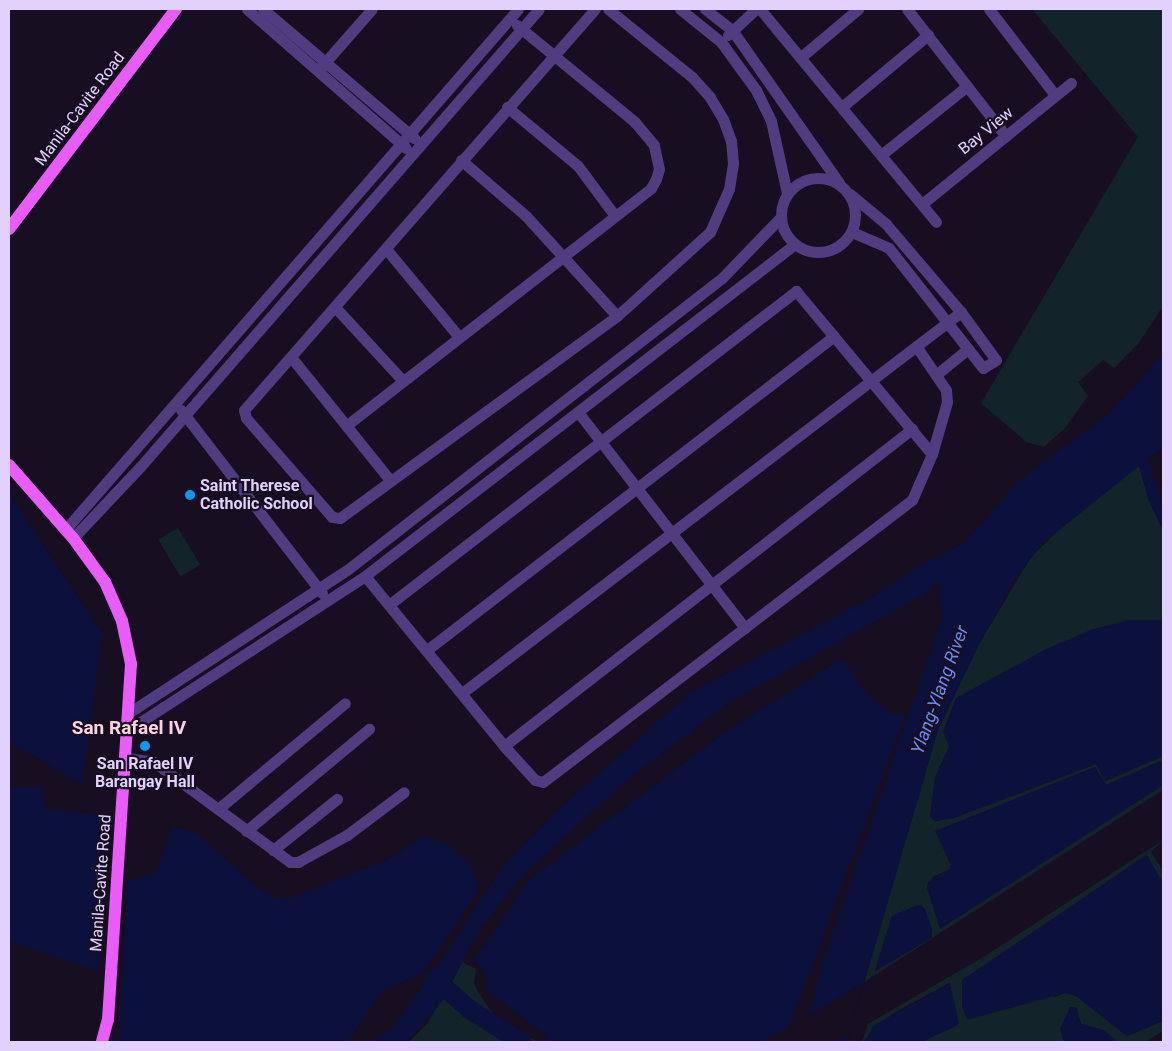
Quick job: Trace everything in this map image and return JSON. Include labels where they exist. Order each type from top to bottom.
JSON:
[{"type":"main road","name":"Manila-Cavite Road","points":[[9,229],[176,9]]},
{"type":"main road","name":"Manila-Cavite Road","points":[[9,465],[69,534],[105,582],[122,621],[131,664],[130,712],[108,1019],[102,1042]]},
{"type":"street","points":[[247,9],[419,143]]},
{"type":"street","points":[[263,9],[411,153]]},
{"type":"street","points":[[322,66],[372,9]]},
{"type":"street","points":[[69,534],[176,404],[518,9]]},
{"type":"street","points":[[69,534],[185,414],[419,143],[539,9]]},
{"type":"street","points":[[596,9],[553,54],[461,160],[387,250],[246,405],[246,418],[332,517],[340,518],[617,316],[710,232],[729,189],[733,163],[731,141],[710,97],[692,77],[608,9]]},
{"type":"street","points":[[680,9],[721,42],[756,90],[770,121],[787,193],[780,218],[782,228],[795,244],[804,250],[826,251],[846,241],[852,232],[855,206],[850,194]]},
{"type":"street","points":[[705,9],[732,30],[840,184],[886,224],[961,312],[996,360],[983,368],[889,248],[852,232]]},
{"type":"street","points":[[721,42],[756,9]]},
{"type":"street","points":[[760,9],[843,106],[936,222]]},
{"type":"street","points":[[801,57],[858,9]]},
{"type":"street","points":[[907,9],[1006,136]]},
{"type":"street","points":[[989,9],[1055,96]]},
{"type":"street","points":[[347,425],[651,188],[659,169],[654,145],[635,122],[510,19]]},
{"type":"street","points":[[843,106],[928,36]]},
{"type":"street","name":"Bay View","points":[[922,204],[1071,83]]},
{"type":"street","points":[[881,155],[967,86]]},
{"type":"street","points":[[507,107],[578,166],[615,216]]},
{"type":"street","points":[[461,160],[526,216],[562,258],[617,316]]},
{"type":"street","points":[[787,193],[801,182],[818,177],[840,184]]},
{"type":"street","points":[[130,712],[347,570],[640,344],[722,278],[780,218]]},
{"type":"street","points":[[128,730],[365,576],[795,244]]},
{"type":"street","points":[[387,250],[459,337]]},
{"type":"street","points":[[390,604],[602,443],[796,291],[932,454]]},
{"type":"street","points":[[335,306],[403,381]]},
{"type":"street","points":[[462,693],[961,312]]},
{"type":"street","points":[[427,650],[637,490],[834,336]]},
{"type":"street","points":[[640,344],[649,355]]},
{"type":"street","points":[[365,576],[390,604],[504,746],[535,780],[544,782],[912,500],[932,454],[948,402],[946,390],[937,374],[916,346]]},
{"type":"street","points":[[937,374],[968,348]]},
{"type":"street","points":[[291,357],[390,480]]},
{"type":"street","points":[[176,404],[319,587],[327,601]]},
{"type":"street","points":[[578,412],[711,587],[745,628]]},
{"type":"street","points":[[504,746],[912,429]]},
{"type":"street","points":[[218,809],[344,703]]},
{"type":"street","points":[[246,830],[369,729]]},
{"type":"street","points":[[127,758],[154,762],[288,861],[298,862],[347,835],[404,792]]},
{"type":"street","points":[[273,850],[337,799]]},
{"type":"shaded area","points":[[1032,9],[1163,9],[1163,306],[1138,344],[1114,368],[1103,360],[1078,382],[1088,396],[1065,428],[1044,447],[1026,442],[981,403],[1138,137]]},
{"type":"shaded area","points":[[1139,465],[1148,498],[1163,531],[1163,620],[1129,620],[1091,630],[993,678],[940,766],[935,778],[930,817],[935,821],[954,818],[1096,764],[1106,781],[1163,756],[1163,760],[1106,785],[1095,767],[936,831],[951,865],[950,869],[932,877],[941,928],[1163,785],[1163,790],[864,982],[938,730],[979,644],[1031,557],[1072,517]],"holes":[[[922,905],[932,929],[931,938],[875,971],[892,916]]]},
{"type":"shaded area","points":[[178,528],[200,565],[180,577],[158,540]]},
{"type":"shaded area","points":[[1163,840],[1151,852],[1163,871],[1163,883],[1146,855],[977,971],[1055,997],[1065,993],[1076,996],[1127,1036],[1163,1021],[1163,1031],[1145,1042],[1118,1042],[1103,1030],[1081,1024],[1076,1007],[1062,1038],[1065,1042],[921,1042],[956,1026],[949,983],[892,1014],[862,1042],[868,1024],[985,956]]},
{"type":"shaded area","points":[[462,962],[476,969],[474,983],[493,1014],[538,1042],[409,1042],[428,1023]]},
{"type":"water","name":"Ylang-Ylang River","points":[[1163,354],[1163,448],[1148,459],[1163,508],[1163,531],[1148,498],[1139,466],[1042,544],[1013,582],[979,644],[938,730],[847,1042],[803,1042],[822,964],[943,617],[938,596],[940,585],[936,582],[923,595],[728,703],[622,784],[524,874],[479,930],[443,1000],[408,1041],[372,1042],[392,1028],[443,958],[503,866],[562,806],[693,691],[870,599],[916,568],[964,543],[1017,482],[1106,416]]},
{"type":"water","points":[[9,494],[102,633],[82,784],[9,742]]},
{"type":"water","points":[[1129,620],[1163,620],[1163,756],[1105,781],[1096,764],[954,818],[935,821],[930,817],[935,778],[949,746],[943,731],[956,698],[1048,648],[1091,630]]},
{"type":"water","points":[[843,658],[863,690],[887,712],[905,715],[789,1027],[761,1042],[551,1042],[546,1035],[487,990],[486,973],[474,960],[529,880],[721,735]]},
{"type":"water","points":[[1163,760],[1163,785],[940,929],[927,888],[928,882],[950,869],[951,865],[935,831],[1095,767],[1107,785]]},
{"type":"water","points":[[9,787],[41,787],[45,808],[111,817],[99,971],[9,941]]},
{"type":"water","points":[[172,827],[197,833],[256,887],[278,899],[290,898],[383,862],[425,836],[449,845],[473,869],[478,891],[424,971],[381,992],[347,1042],[119,1042],[127,882],[157,872]]},
{"type":"water","points":[[1147,855],[1163,883],[1163,1021],[1127,1036],[1076,996],[1065,993],[967,1020],[962,1006],[962,980]]},
{"type":"water","points":[[917,905],[925,909],[932,929],[931,938],[875,971],[892,916]]},
{"type":"water","points":[[950,983],[959,1023],[956,1026],[921,1042],[865,1042],[873,1026]]},
{"type":"water","points":[[1070,1007],[1076,1007],[1081,1024],[1103,1030],[1118,1042],[1065,1042],[1060,1029]]},
{"type":"pier","points":[[864,982],[849,1035],[837,1042],[801,1042],[807,1017]]},
{"type":"waterway","points":[[434,978],[469,1009],[522,1042]]},
{"type":"place","name":"Saint Therese Catholic School","points":[[190,495]]},
{"type":"place","name":"San Rafael IV Barangay Hall","points":[[145,746]]},
{"type":"district","name":"San Rafael IV","points":[[129,728]]}]
